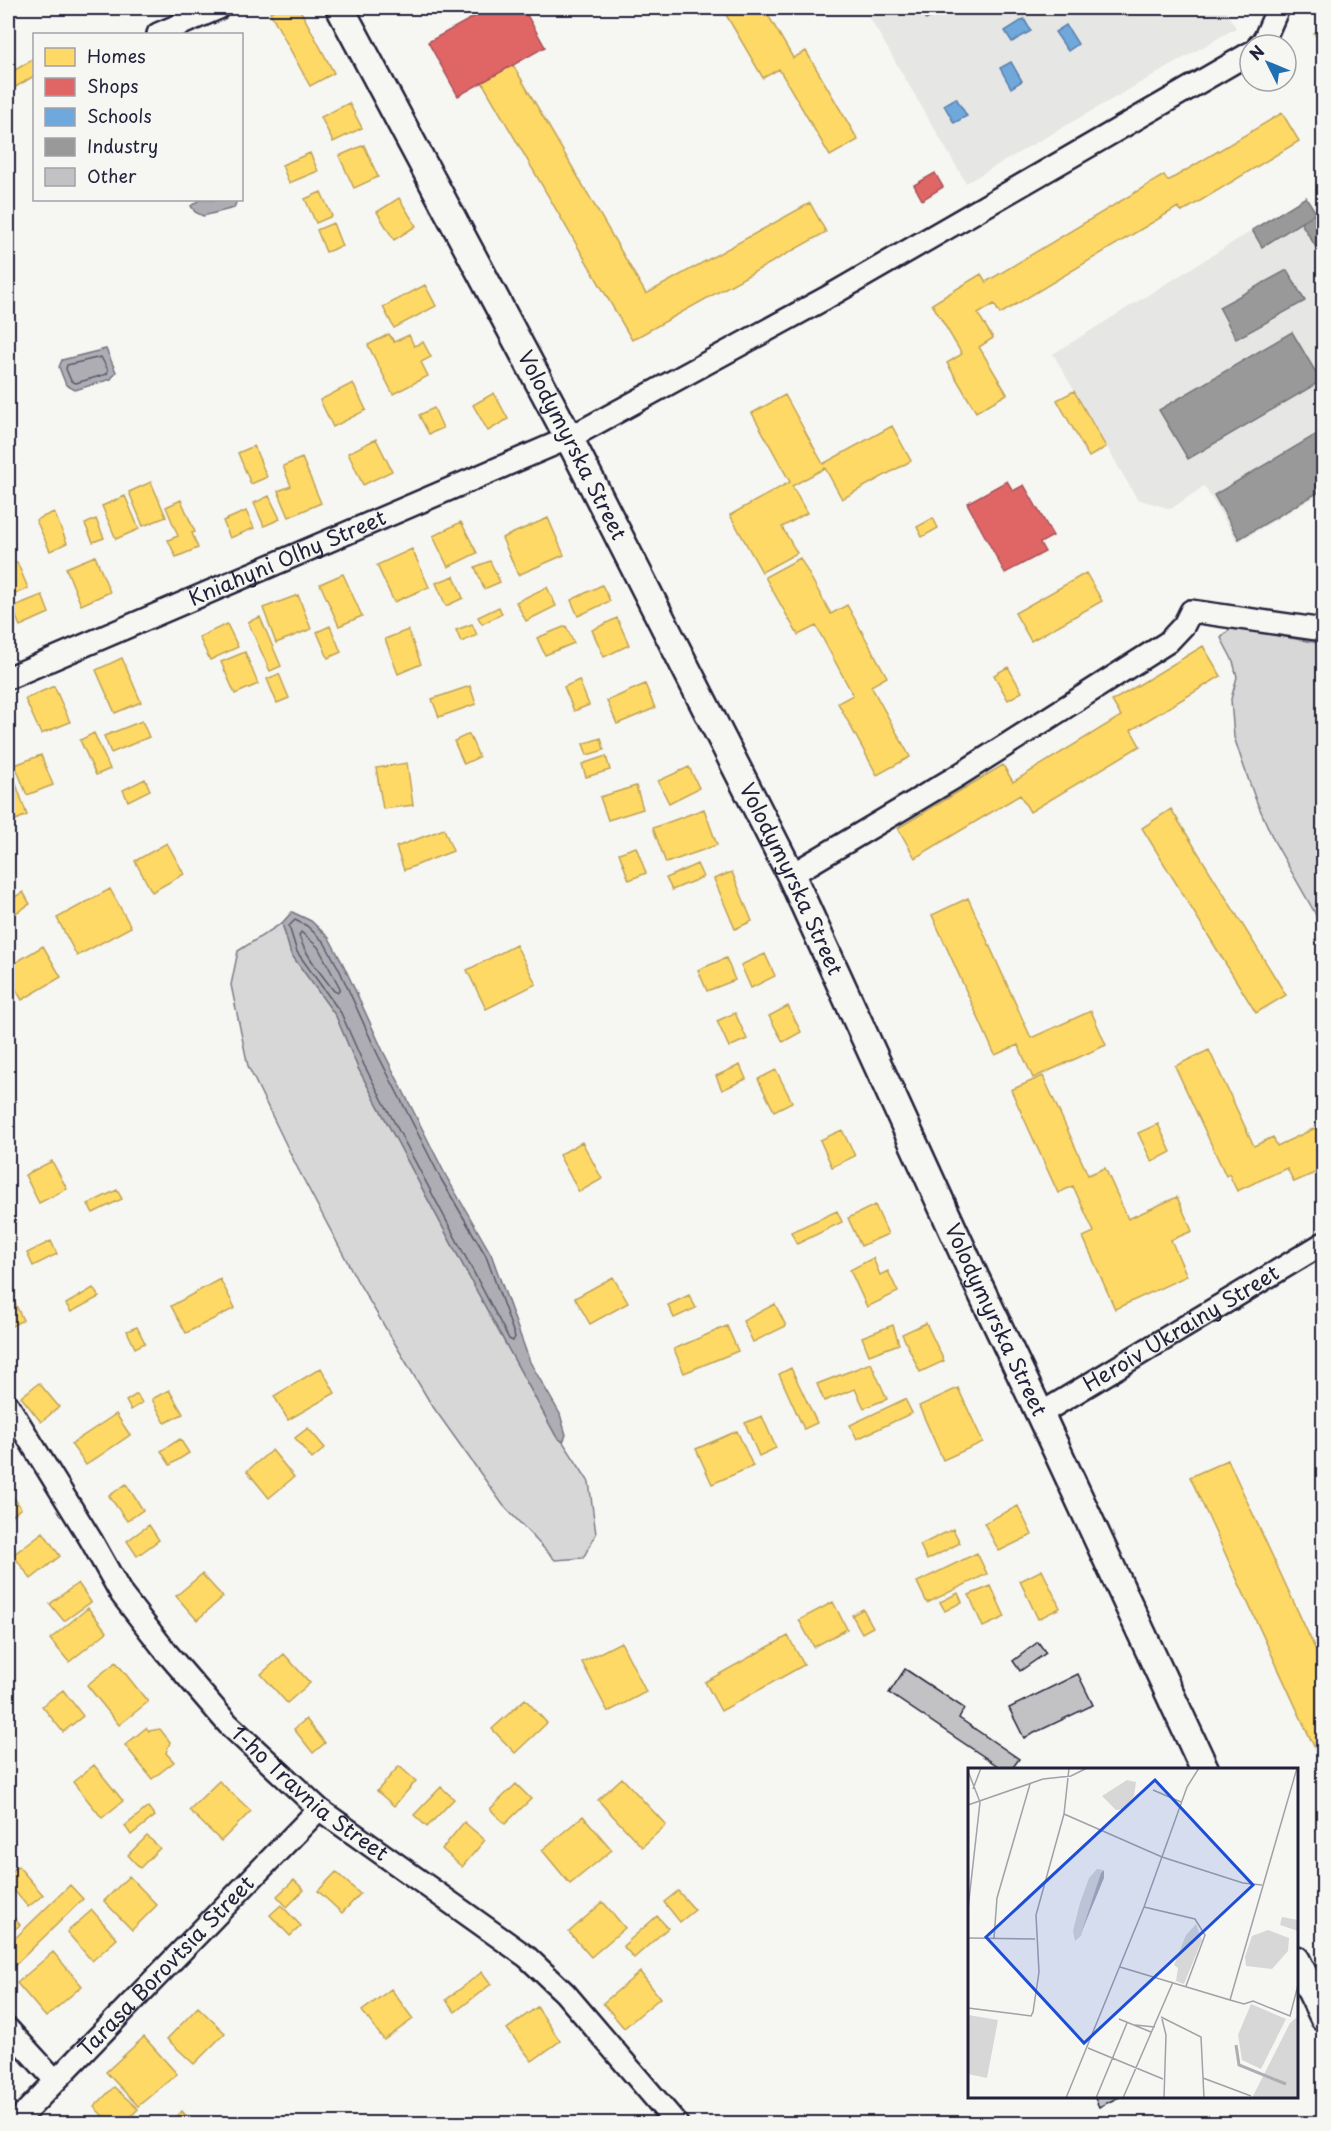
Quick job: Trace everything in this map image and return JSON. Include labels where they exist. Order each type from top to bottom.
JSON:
[{"type":"main road","name":"Volodymyrska Street","points":[[340,8],[569,438],[791,875],[975,1278],[1204,1768]]},
{"type":"main road","points":[[1298,1964],[1323,2017]]},
{"type":"street","points":[[160,33],[219,8]]},
{"type":"street","points":[[1267,33],[1278,8]]},
{"type":"street","name":"Kniahyni Olhy Street","points":[[8,678],[569,438],[843,287],[1238,61]]},
{"type":"street","points":[[791,875],[959,775],[1168,642],[1185,626],[1191,610],[1323,630]]},
{"type":"street","name":"Heroiv Ukrainy Street","points":[[1040,1414],[1323,1243]]},
{"type":"street","name":"1-ho Travnia Street","points":[[8,1405],[122,1595],[167,1653],[228,1724],[319,1809],[527,1957],[566,1993],[676,2124]]},
{"type":"street","name":"Tarasa Borovtsia Street","points":[[14,2124],[319,1809]]},
{"type":"street","points":[[8,2029],[55,2080]]},
{"type":"shaded area","points":[[864,8],[1224,8],[1236,28],[966,183]]},
{"type":"shaded area","points":[[1306,197],[1323,224],[1323,492],[1238,542],[1204,486],[1171,509],[1137,499],[1053,354]]},
{"type":"shaded area","points":[[1232,627],[1323,644],[1323,939],[1315,913],[1274,841],[1255,798],[1234,737],[1231,699],[1237,677],[1233,661],[1221,638]]},
{"type":"shaded area","points":[[282,923],[291,954],[336,1016],[358,1068],[473,1284],[556,1436],[563,1442],[589,1482],[596,1534],[583,1558],[555,1560],[503,1505],[431,1404],[358,1282],[297,1167],[248,1066],[231,985],[238,951]]},
{"type":"water","points":[[198,201],[237,201],[234,208],[203,216],[195,212],[191,206]]},
{"type":"water","points":[[106,349],[116,372],[111,379],[75,390],[66,385],[59,367],[62,360]]},
{"type":"water","points":[[292,912],[311,921],[329,938],[344,966],[383,1051],[446,1176],[491,1254],[530,1362],[560,1414],[566,1435],[563,1442],[556,1436],[473,1284],[358,1068],[336,1016],[291,954],[282,923]]},
{"type":"building: Homes","points":[[278,8],[299,8],[334,73],[310,86],[270,12]]},
{"type":"building: Homes","points":[[722,8],[764,8],[793,58],[806,51],[858,140],[830,156],[779,69],[763,78]]},
{"type":"building: Homes","points":[[1324,28],[1324,49],[1314,33]]},
{"type":"building: Homes","points":[[33,60],[33,77],[9,91],[8,74]]},
{"type":"building: Homes","points":[[513,65],[646,294],[810,203],[826,232],[632,340],[482,82]]},
{"type":"building: Homes","points":[[349,103],[362,128],[333,142],[321,117]]},
{"type":"building: Homes","points":[[1282,113],[1299,141],[1182,212],[1178,207],[1000,314],[994,304],[978,314],[993,338],[979,347],[1007,394],[976,412],[947,363],[962,354],[932,304],[981,274],[986,282],[1164,175],[1168,181]]},
{"type":"building: Homes","points":[[364,145],[378,177],[354,188],[339,156]]},
{"type":"building: Homes","points":[[310,153],[318,171],[289,183],[282,165]]},
{"type":"building: Homes","points":[[321,192],[332,216],[316,223],[305,199]]},
{"type":"building: Homes","points":[[399,198],[416,226],[394,240],[377,212]]},
{"type":"building: Homes","points":[[333,223],[342,246],[326,252],[317,230]]},
{"type":"building: Homes","points":[[425,285],[436,306],[394,328],[383,307]]},
{"type":"building: Homes","points":[[389,334],[394,342],[409,335],[414,346],[423,342],[431,357],[421,362],[428,376],[393,394],[368,345]]},
{"type":"building: Homes","points":[[353,383],[366,410],[333,427],[320,400]]},
{"type":"building: Homes","points":[[1074,391],[1106,447],[1089,457],[1057,400]]},
{"type":"building: Homes","points":[[494,393],[508,419],[488,431],[473,405]]},
{"type":"building: Homes","points":[[785,395],[823,464],[892,426],[911,461],[842,499],[825,468],[792,486],[807,513],[782,527],[797,553],[762,572],[730,515],[790,482],[752,413]]},
{"type":"building: Homes","points":[[434,408],[443,428],[429,434],[419,415]]},
{"type":"building: Homes","points":[[376,439],[392,471],[363,485],[348,453]]},
{"type":"building: Homes","points":[[254,446],[267,477],[251,484],[238,453]]},
{"type":"building: Homes","points":[[302,458],[321,503],[289,517],[278,491],[291,486],[283,466]]},
{"type":"building: Homes","points":[[151,482],[166,517],[143,526],[129,492]]},
{"type":"building: Homes","points":[[125,496],[139,529],[116,539],[102,506]]},
{"type":"building: Homes","points":[[269,496],[280,519],[264,526],[254,503]]},
{"type":"building: Homes","points":[[181,500],[195,532],[192,533],[198,548],[176,557],[168,540],[178,536],[166,507]]},
{"type":"building: Homes","points":[[246,511],[254,528],[230,538],[223,521]]},
{"type":"building: Homes","points":[[54,512],[67,543],[50,551],[36,520]]},
{"type":"building: Homes","points":[[548,518],[564,555],[518,575],[502,538]]},
{"type":"building: Homes","points":[[933,518],[938,528],[922,537],[917,527]]},
{"type":"building: Homes","points":[[96,519],[104,538],[93,542],[85,524]]},
{"type":"building: Homes","points":[[461,522],[477,553],[448,567],[433,536]]},
{"type":"building: Homes","points":[[412,549],[429,587],[394,602],[377,565]]},
{"type":"building: Homes","points":[[95,556],[110,592],[81,605],[66,568]]},
{"type":"building: Homes","points":[[800,558],[831,614],[847,605],[887,677],[871,686],[910,757],[877,775],[838,703],[853,695],[816,626],[798,635],[765,577]]},
{"type":"building: Homes","points":[[490,561],[500,582],[484,589],[475,567]]},
{"type":"building: Homes","points":[[17,562],[28,588],[8,597],[8,566]]},
{"type":"building: Homes","points":[[1086,573],[1102,601],[1031,641],[1015,613]]},
{"type":"building: Homes","points":[[343,574],[362,616],[339,626],[320,584]]},
{"type":"building: Homes","points":[[454,576],[463,598],[446,606],[436,583]]},
{"type":"building: Homes","points":[[602,585],[610,601],[578,616],[571,600]]},
{"type":"building: Homes","points":[[547,587],[556,606],[526,621],[516,602]]},
{"type":"building: Homes","points":[[42,595],[49,613],[20,626],[12,607]]},
{"type":"building: Homes","points":[[298,595],[311,629],[276,643],[263,608]]},
{"type":"building: Homes","points":[[499,607],[502,614],[482,624],[478,617]]},
{"type":"building: Homes","points":[[260,617],[281,666],[270,671],[248,622]]},
{"type":"building: Homes","points":[[617,618],[629,645],[604,657],[592,630]]},
{"type":"building: Homes","points":[[227,624],[238,647],[210,660],[199,637]]},
{"type":"building: Homes","points":[[472,624],[477,635],[461,642],[456,630]]},
{"type":"building: Homes","points":[[330,626],[341,652],[328,658],[317,632]]},
{"type":"building: Homes","points":[[566,626],[574,643],[545,655],[537,638]]},
{"type":"building: Homes","points":[[408,630],[421,664],[398,674],[385,639]]},
{"type":"building: Homes","points":[[1203,646],[1221,676],[1131,730],[1140,746],[1030,812],[1020,795],[915,858],[898,828],[1003,765],[1013,782],[1121,716],[1112,701]]},
{"type":"building: Homes","points":[[245,652],[258,684],[235,694],[221,662]]},
{"type":"building: Homes","points":[[122,658],[141,702],[115,713],[96,670]]},
{"type":"building: Homes","points":[[1008,667],[1022,692],[1008,700],[994,675]]},
{"type":"building: Homes","points":[[279,674],[289,698],[277,703],[267,679]]},
{"type":"building: Homes","points":[[579,680],[589,705],[574,711],[564,687]]},
{"type":"building: Homes","points":[[645,684],[655,708],[617,724],[607,701]]},
{"type":"building: Homes","points":[[54,686],[70,722],[41,734],[25,699]]},
{"type":"building: Homes","points":[[470,686],[476,704],[439,717],[432,699]]},
{"type":"building: Homes","points":[[142,721],[149,737],[111,753],[104,736]]},
{"type":"building: Homes","points":[[94,733],[110,769],[96,775],[80,740]]},
{"type":"building: Homes","points":[[469,734],[479,757],[464,764],[454,741]]},
{"type":"building: Homes","points":[[601,738],[604,750],[587,755],[583,744]]},
{"type":"building: Homes","points":[[41,755],[53,785],[27,795],[15,765]]},
{"type":"building: Homes","points":[[606,756],[610,770],[586,777],[582,764]]},
{"type":"building: Homes","points":[[407,763],[413,805],[383,809],[376,768]]},
{"type":"building: Homes","points":[[689,767],[699,788],[669,803],[658,781]]},
{"type":"building: Homes","points":[[145,779],[150,790],[128,801],[123,790]]},
{"type":"building: Homes","points":[[16,784],[27,815],[9,823],[8,788]]},
{"type":"building: Homes","points":[[636,786],[643,809],[608,820],[600,797]]},
{"type":"building: Homes","points":[[704,809],[717,845],[666,863],[653,828]]},
{"type":"building: Homes","points":[[1171,809],[1286,995],[1256,1013],[1142,828]]},
{"type":"building: Homes","points":[[444,829],[453,851],[404,870],[396,847]]},
{"type":"building: Homes","points":[[167,843],[184,874],[152,892],[135,861]]},
{"type":"building: Homes","points":[[636,847],[646,873],[629,880],[619,853]]},
{"type":"building: Homes","points":[[697,864],[703,877],[672,890],[666,878]]},
{"type":"building: Homes","points":[[732,872],[752,921],[735,929],[714,879]]},
{"type":"building: Homes","points":[[110,889],[131,927],[77,956],[57,918]]},
{"type":"building: Homes","points":[[23,892],[30,904],[8,918],[8,901]]},
{"type":"building: Homes","points":[[968,898],[1031,1038],[1091,1011],[1106,1045],[1033,1078],[1018,1045],[995,1055],[932,915]]},
{"type":"building: Homes","points":[[516,945],[536,984],[486,1009],[467,970]]},
{"type":"building: Homes","points":[[43,946],[61,977],[22,1000],[8,976],[8,967]]},
{"type":"building: Homes","points":[[765,954],[775,976],[751,988],[741,965]]},
{"type":"building: Homes","points":[[726,958],[735,980],[707,991],[698,970]]},
{"type":"building: Homes","points":[[788,1006],[801,1032],[783,1042],[769,1016]]},
{"type":"building: Homes","points":[[735,1013],[747,1039],[729,1047],[717,1021]]},
{"type":"building: Homes","points":[[1209,1050],[1254,1146],[1273,1137],[1277,1146],[1324,1124],[1324,1169],[1294,1182],[1287,1168],[1237,1191],[1229,1174],[1226,1176],[1175,1066]]},
{"type":"building: Homes","points":[[740,1065],[746,1079],[722,1090],[716,1076]]},
{"type":"building: Homes","points":[[776,1070],[792,1102],[774,1111],[758,1079]]},
{"type":"building: Homes","points":[[1043,1076],[1088,1175],[1105,1168],[1128,1219],[1177,1197],[1192,1231],[1171,1240],[1187,1276],[1115,1309],[1083,1237],[1094,1232],[1073,1186],[1058,1193],[1011,1090]]},
{"type":"building: Homes","points":[[1158,1124],[1171,1152],[1152,1162],[1138,1133]]},
{"type":"building: Homes","points":[[842,1130],[855,1156],[832,1167],[820,1140]]},
{"type":"building: Homes","points":[[582,1142],[602,1179],[579,1192],[559,1155]]},
{"type":"building: Homes","points":[[52,1161],[67,1189],[39,1203],[25,1175]]},
{"type":"building: Homes","points":[[117,1190],[122,1199],[93,1213],[88,1204]]},
{"type":"building: Homes","points":[[875,1205],[888,1234],[861,1246],[848,1218]]},
{"type":"building: Homes","points":[[837,1211],[842,1222],[797,1244],[791,1232]]},
{"type":"building: Homes","points":[[51,1241],[57,1254],[33,1266],[27,1253]]},
{"type":"building: Homes","points":[[873,1258],[880,1275],[888,1271],[898,1292],[867,1307],[850,1270]]},
{"type":"building: Homes","points":[[613,1277],[628,1303],[590,1324],[575,1298]]},
{"type":"building: Homes","points":[[220,1279],[235,1308],[186,1333],[171,1306]]},
{"type":"building: Homes","points":[[93,1288],[99,1297],[71,1312],[66,1304]]},
{"type":"building: Homes","points":[[8,1289],[23,1320],[8,1328]]},
{"type":"building: Homes","points":[[689,1295],[696,1308],[674,1318],[668,1305]]},
{"type":"building: Homes","points":[[775,1304],[786,1326],[753,1342],[743,1321]]},
{"type":"building: Homes","points":[[926,1323],[944,1361],[920,1372],[902,1334]]},
{"type":"building: Homes","points":[[893,1325],[899,1344],[869,1355],[862,1337]]},
{"type":"building: Homes","points":[[727,1326],[738,1351],[684,1373],[674,1349]]},
{"type":"building: Homes","points":[[137,1327],[145,1343],[135,1348],[127,1331]]},
{"type":"building: Homes","points":[[871,1363],[887,1399],[864,1408],[855,1389],[824,1401],[817,1384]]},
{"type":"building: Homes","points":[[321,1368],[335,1393],[288,1420],[274,1396]]},
{"type":"building: Homes","points":[[791,1368],[817,1423],[804,1429],[779,1374]]},
{"type":"building: Homes","points":[[39,1383],[59,1407],[41,1422],[21,1397]]},
{"type":"building: Homes","points":[[958,1388],[983,1442],[943,1460],[919,1406]]},
{"type":"building: Homes","points":[[169,1390],[183,1414],[165,1423],[152,1399]]},
{"type":"building: Homes","points":[[137,1394],[142,1403],[131,1410],[126,1401]]},
{"type":"building: Homes","points":[[905,1399],[912,1413],[857,1439],[850,1425]]},
{"type":"building: Homes","points":[[116,1414],[130,1435],[86,1465],[71,1444]]},
{"type":"building: Homes","points":[[762,1416],[776,1448],[759,1456],[745,1423]]},
{"type":"building: Homes","points":[[308,1428],[325,1448],[312,1459],[295,1438]]},
{"type":"building: Homes","points":[[737,1431],[753,1466],[712,1484],[696,1449]]},
{"type":"building: Homes","points":[[180,1439],[189,1453],[170,1465],[161,1451]]},
{"type":"building: Homes","points":[[272,1450],[294,1477],[269,1498],[247,1471]]},
{"type":"building: Homes","points":[[1228,1460],[1324,1668],[1324,1750],[1317,1753],[1190,1477]]},
{"type":"building: Homes","points":[[126,1484],[143,1510],[127,1521],[109,1496]]},
{"type":"building: Homes","points":[[8,1489],[21,1508],[8,1519]]},
{"type":"building: Homes","points":[[1018,1506],[1032,1535],[999,1551],[984,1523]]},
{"type":"building: Homes","points":[[149,1525],[159,1540],[137,1556],[127,1541]]},
{"type":"building: Homes","points":[[953,1529],[960,1543],[927,1560],[920,1545]]},
{"type":"building: Homes","points":[[43,1532],[60,1556],[31,1579],[13,1555]]},
{"type":"building: Homes","points":[[977,1553],[987,1574],[927,1603],[917,1582]]},
{"type":"building: Homes","points":[[1042,1570],[1060,1608],[1038,1619],[1020,1581]]},
{"type":"building: Homes","points":[[202,1574],[223,1597],[197,1620],[176,1596]]},
{"type":"building: Homes","points":[[78,1583],[91,1602],[64,1621],[50,1604]]},
{"type":"building: Homes","points":[[991,1586],[1005,1617],[983,1627],[969,1595]]},
{"type":"building: Homes","points":[[958,1593],[962,1602],[945,1611],[940,1602]]},
{"type":"building: Homes","points":[[833,1602],[847,1629],[814,1647],[799,1620]]},
{"type":"building: Homes","points":[[88,1608],[107,1632],[69,1662],[50,1639]]},
{"type":"building: Homes","points":[[863,1609],[873,1627],[862,1633],[852,1615]]},
{"type":"building: Homes","points":[[788,1636],[804,1665],[721,1711],[705,1682]]},
{"type":"building: Homes","points":[[621,1642],[646,1692],[608,1712],[582,1662]]},
{"type":"building: Homes","points":[[284,1654],[310,1683],[287,1703],[261,1674]]},
{"type":"building: Homes","points":[[116,1662],[148,1702],[119,1725],[87,1685]]},
{"type":"building: Homes","points":[[63,1690],[83,1716],[63,1732],[42,1706]]},
{"type":"building: Homes","points":[[525,1699],[547,1723],[515,1753],[492,1729]]},
{"type":"building: Homes","points":[[306,1719],[325,1743],[313,1753],[294,1729]]},
{"type":"building: Homes","points":[[146,1728],[149,1731],[160,1729],[170,1742],[166,1753],[174,1762],[152,1779],[125,1745]]},
{"type":"building: Homes","points":[[94,1765],[123,1801],[102,1818],[73,1782]]},
{"type":"building: Homes","points":[[399,1766],[416,1781],[394,1806],[377,1791]]},
{"type":"building: Homes","points":[[622,1778],[666,1825],[642,1847],[598,1800]]},
{"type":"building: Homes","points":[[219,1781],[251,1811],[221,1841],[189,1810]]},
{"type":"building: Homes","points":[[516,1784],[531,1799],[505,1824],[490,1809]]},
{"type":"building: Homes","points":[[441,1787],[454,1799],[427,1827],[414,1815]]},
{"type":"building: Homes","points":[[148,1807],[155,1816],[131,1835],[125,1826]]},
{"type":"building: Homes","points":[[583,1816],[612,1850],[570,1884],[542,1850]]},
{"type":"building: Homes","points":[[464,1822],[485,1840],[462,1867],[442,1849]]},
{"type":"building: Homes","points":[[147,1836],[160,1848],[140,1868],[128,1855]]},
{"type":"building: Homes","points":[[18,1866],[43,1895],[28,1907],[8,1883],[8,1876]]},
{"type":"building: Homes","points":[[336,1872],[360,1894],[342,1913],[318,1891]]},
{"type":"building: Homes","points":[[129,1876],[157,1905],[132,1930],[104,1901]]},
{"type":"building: Homes","points":[[294,1880],[304,1890],[287,1907],[277,1896]]},
{"type":"building: Homes","points":[[70,1885],[83,1899],[8,1972],[8,1945]]},
{"type":"building: Homes","points":[[678,1891],[695,1910],[680,1922],[664,1902]]},
{"type":"building: Homes","points":[[603,1902],[625,1928],[591,1957],[569,1932]]},
{"type":"building: Homes","points":[[281,1905],[301,1926],[290,1936],[270,1915]]},
{"type":"building: Homes","points":[[92,1910],[117,1939],[92,1961],[67,1932]]},
{"type":"building: Homes","points":[[8,1911],[20,1925],[8,1935]]},
{"type":"building: Homes","points":[[657,1916],[668,1928],[634,1958],[623,1946]]},
{"type":"building: Homes","points":[[53,1952],[82,1986],[46,2017],[17,1983]]},
{"type":"building: Homes","points":[[482,1972],[491,1984],[455,2012],[446,2000]]},
{"type":"building: Homes","points":[[640,1972],[660,1998],[624,2028],[603,2003]]},
{"type":"building: Homes","points":[[391,1989],[413,2019],[384,2040],[362,2011]]},
{"type":"building: Homes","points":[[198,2007],[225,2033],[194,2064],[167,2039]]},
{"type":"building: Homes","points":[[537,2007],[560,2041],[532,2061],[507,2029]]},
{"type":"building: Homes","points":[[144,2037],[177,2074],[138,2106],[106,2072]]},
{"type":"building: Homes","points":[[114,2087],[138,2109],[124,2124],[111,2124],[94,2107]]},
{"type":"building: Homes","points":[[182,2111],[193,2124],[168,2124]]},
{"type":"building: Shops","points":[[490,8],[523,8],[545,47],[458,96],[428,42]]},
{"type":"building: Shops","points":[[935,173],[943,187],[922,200],[914,185]]},
{"type":"building: Shops","points":[[1007,481],[1013,491],[1024,485],[1053,536],[1040,543],[1045,552],[1005,573],[967,503]]},
{"type":"building: Schools","points":[[919,8],[947,8],[926,20]]},
{"type":"building: Schools","points":[[1024,19],[1031,31],[1012,42],[1005,31]]},
{"type":"building: Schools","points":[[1066,25],[1078,44],[1068,51],[1055,32]]},
{"type":"building: Schools","points":[[1011,62],[1022,81],[1011,88],[1000,68]]},
{"type":"building: Schools","points":[[956,98],[967,116],[954,123],[944,105]]},
{"type":"building: Industry","points":[[1306,197],[1316,213],[1262,247],[1252,230]]},
{"type":"building: Industry","points":[[1316,213],[1324,225],[1324,260],[1301,223]]},
{"type":"building: Industry","points":[[1287,270],[1305,301],[1236,339],[1219,307]]},
{"type":"building: Industry","points":[[1292,332],[1321,381],[1188,459],[1159,410]]},
{"type":"building: Industry","points":[[1322,431],[1324,489],[1239,539],[1214,495]]},
{"type":"building: Other","points":[[1038,1642],[1046,1653],[1020,1671],[1013,1661]]},
{"type":"building: Other","points":[[905,1669],[964,1708],[959,1718],[1019,1759],[1012,1768],[1001,1768],[889,1693]]},
{"type":"building: Other","points":[[1078,1674],[1093,1705],[1024,1738],[1009,1708]]},
{"type":"building: Other","points":[[1095,2098],[1117,2098],[1099,2107]]}]
